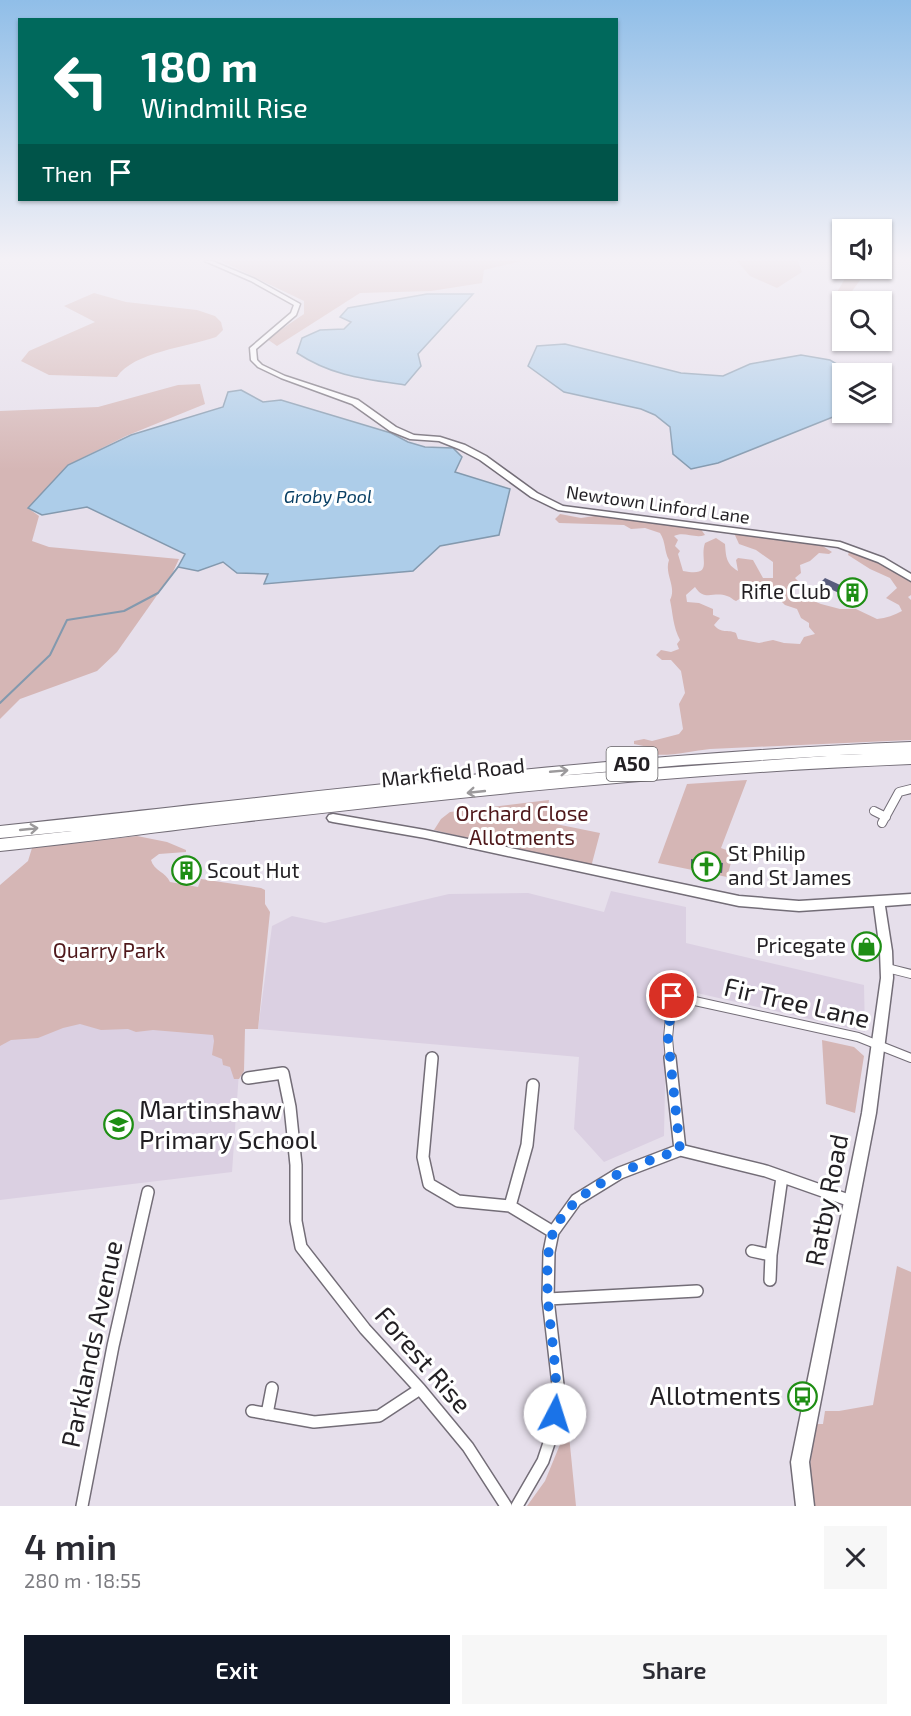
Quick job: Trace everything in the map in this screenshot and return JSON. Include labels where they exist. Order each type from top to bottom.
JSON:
[{"type":"highway","name":"Markfield Road","points":[[0,832],[537,773],[803,750],[911,747]]},
{"type":"highway","name":"Markfield Road","points":[[0,845],[241,816],[641,775],[776,764],[911,758]]},
{"type":"highway","points":[[241,816],[333,818]]},
{"type":"street","name":"Newtown Linford Lane","points":[[273,331],[253,348],[254,360],[260,366],[355,402],[393,429],[413,437],[440,439],[462,447],[550,504],[584,512],[670,521],[840,545],[881,560],[911,578]]},
{"type":"street","points":[[874,811],[884,820],[892,809],[898,793],[902,789],[911,789]]},
{"type":"street","points":[[333,818],[426,834],[739,901],[783,906],[911,899]]},
{"type":"street","name":"Ratby Road","points":[[805,1506],[800,1462],[869,1113],[878,1044],[887,968],[879,902]]},
{"type":"street","points":[[887,968],[911,974]]},
{"type":"street","name":"Fir Tree Lane","points":[[680,1150],[668,1038],[672,996],[816,1026],[878,1044],[911,1058]]},
{"type":"street","points":[[432,1058],[423,1157],[429,1185],[458,1201],[510,1206],[553,1232]]},
{"type":"street","name":"Forest Rise","points":[[248,1078],[284,1072],[296,1165],[296,1221],[301,1247],[365,1329],[420,1389],[468,1447],[506,1506]]},
{"type":"street","points":[[510,1206],[527,1145],[533,1084]]},
{"type":"street","points":[[517,1506],[543,1461],[554,1428],[558,1385],[548,1299],[549,1252],[553,1232],[576,1200],[620,1173],[680,1150],[727,1160],[851,1201]]},
{"type":"street","points":[[770,1280],[782,1177]]},
{"type":"street","name":"Parklands Avenue","points":[[82,1506],[148,1192]]},
{"type":"street","points":[[752,1251],[771,1256]]},
{"type":"street","points":[[548,1299],[697,1291]]},
{"type":"street","points":[[267,1414],[272,1388]]},
{"type":"street","points":[[252,1411],[314,1422],[379,1416],[420,1389]]},
{"type":"shaded area","points":[[611,891],[686,907],[686,943],[864,985],[865,1032],[667,986],[664,1136],[604,1162],[574,1129],[579,1057],[258,1029],[272,926],[292,916],[325,923],[449,894],[528,893],[604,912]]},
{"type":"shaded area","name":"Martinshaw Primary School","points":[[0,1005],[242,1029],[232,1172],[0,1200]]},
{"type":"green space","points":[[74,331],[222,331],[216,337],[148,356],[135,362],[117,377],[49,375],[21,361],[29,351]]},
{"type":"green space","points":[[278,331],[300,331],[277,346],[267,339]]},
{"type":"green space","points":[[200,384],[205,404],[126,436],[68,465],[28,508],[39,516],[32,541],[49,547],[179,559],[172,574],[117,652],[97,671],[20,699],[0,719],[0,411],[98,407],[178,385]]},
{"type":"green space","points":[[560,514],[581,518],[601,515],[614,519],[641,519],[700,528],[705,535],[674,536],[678,540],[675,546],[680,551],[678,554],[683,571],[693,572],[699,572],[704,566],[705,543],[716,538],[725,544],[727,560],[738,571],[736,560],[738,558],[753,560],[763,578],[773,578],[773,562],[756,550],[739,544],[734,533],[821,545],[832,552],[819,553],[810,561],[800,565],[801,573],[795,578],[799,582],[786,590],[821,604],[840,609],[856,609],[877,619],[902,611],[899,605],[886,598],[897,588],[890,578],[870,569],[848,555],[849,552],[864,554],[911,581],[911,595],[908,597],[911,600],[911,740],[710,749],[664,755],[651,754],[648,747],[634,744],[634,741],[644,739],[652,741],[679,734],[683,729],[679,704],[685,693],[681,671],[671,660],[662,660],[656,655],[661,650],[671,652],[679,649],[677,644],[680,640],[670,600],[672,590],[668,570],[669,560],[663,540],[660,533],[645,528],[631,529],[624,525],[559,523],[555,519]],"holes":[[[695,587],[706,595],[727,596],[736,601],[741,598],[740,591],[757,597],[775,595],[785,605],[797,609],[801,618],[809,623],[809,627],[815,634],[804,637],[800,644],[773,640],[759,643],[738,639],[736,633],[719,629],[714,625],[720,618],[713,615],[713,609],[699,603],[687,602],[686,595]]]},
{"type":"green space","points":[[747,780],[721,848],[729,851],[732,859],[727,877],[658,863],[687,784]]},
{"type":"green space","name":"Orchard Close Allotments","points":[[549,800],[546,822],[600,833],[591,867],[434,830],[441,819],[450,812]]},
{"type":"green space","name":"Quarry Park","points":[[137,836],[167,842],[186,850],[186,852],[159,854],[151,860],[170,882],[198,887],[201,879],[265,890],[265,904],[270,912],[258,1029],[245,1029],[244,1071],[239,1079],[234,1079],[230,1067],[223,1065],[222,1059],[212,1055],[213,1035],[153,1030],[136,1032],[128,1029],[101,1030],[80,1024],[38,1038],[11,1040],[0,1046],[0,885],[28,861],[32,848]]},
{"type":"green space","points":[[822,1040],[854,1047],[864,1056],[855,1113],[826,1104]]},
{"type":"green space","points":[[897,1266],[911,1272],[911,1506],[814,1506],[810,1465],[816,1424],[823,1424],[825,1411],[873,1405]]},
{"type":"green space","points":[[568,1425],[576,1506],[527,1506],[545,1481]]},
{"type":"water","points":[[317,331],[439,331],[418,354],[421,366],[405,385],[362,378],[323,367],[297,353],[302,338]]},
{"type":"water","points":[[565,344],[681,373],[723,376],[750,364],[801,355],[830,360],[835,363],[832,363],[832,417],[718,463],[691,469],[673,454],[670,427],[655,415],[641,409],[564,392],[528,366],[537,346]]},
{"type":"water","name":"Groby Pool","points":[[241,390],[263,402],[281,400],[391,433],[408,442],[425,447],[453,448],[462,457],[455,472],[510,489],[499,535],[440,546],[413,571],[264,584],[268,574],[237,573],[223,562],[198,571],[178,567],[185,554],[87,507],[42,515],[28,508],[68,465],[131,435],[223,407],[228,392]]},
{"type":"building","name":"Rifle Club","points":[[825,578],[851,590],[856,584],[868,589],[857,601],[819,584]]},
{"type":"building","name":"Scout Hut","points":[[183,859],[198,861],[190,883],[175,881]]},
{"type":"building","name":"St Philip and St James","points":[[691,859],[723,863],[722,873],[691,868]]},
{"type":"waterway","points":[[0,703],[50,655],[67,620],[124,611],[158,593],[178,567]]},
{"type":"place","name":"Rifle Club","points":[[852,592]]},
{"type":"place","name":"St Philip and St James","points":[[707,866]]},
{"type":"place","name":"Scout Hut","points":[[186,871]]},
{"type":"place","name":"Pricegate","points":[[867,946]]},
{"type":"place","name":"Martinshaw Primary School","points":[[118,1125]]},
{"type":"place","name":"Allotments","points":[[802,1396]]},
{"type":"route","points":[[555,1414],[558,1385],[548,1299],[549,1252],[553,1232],[576,1200],[620,1173],[680,1150],[668,1038],[672,996]]}]
